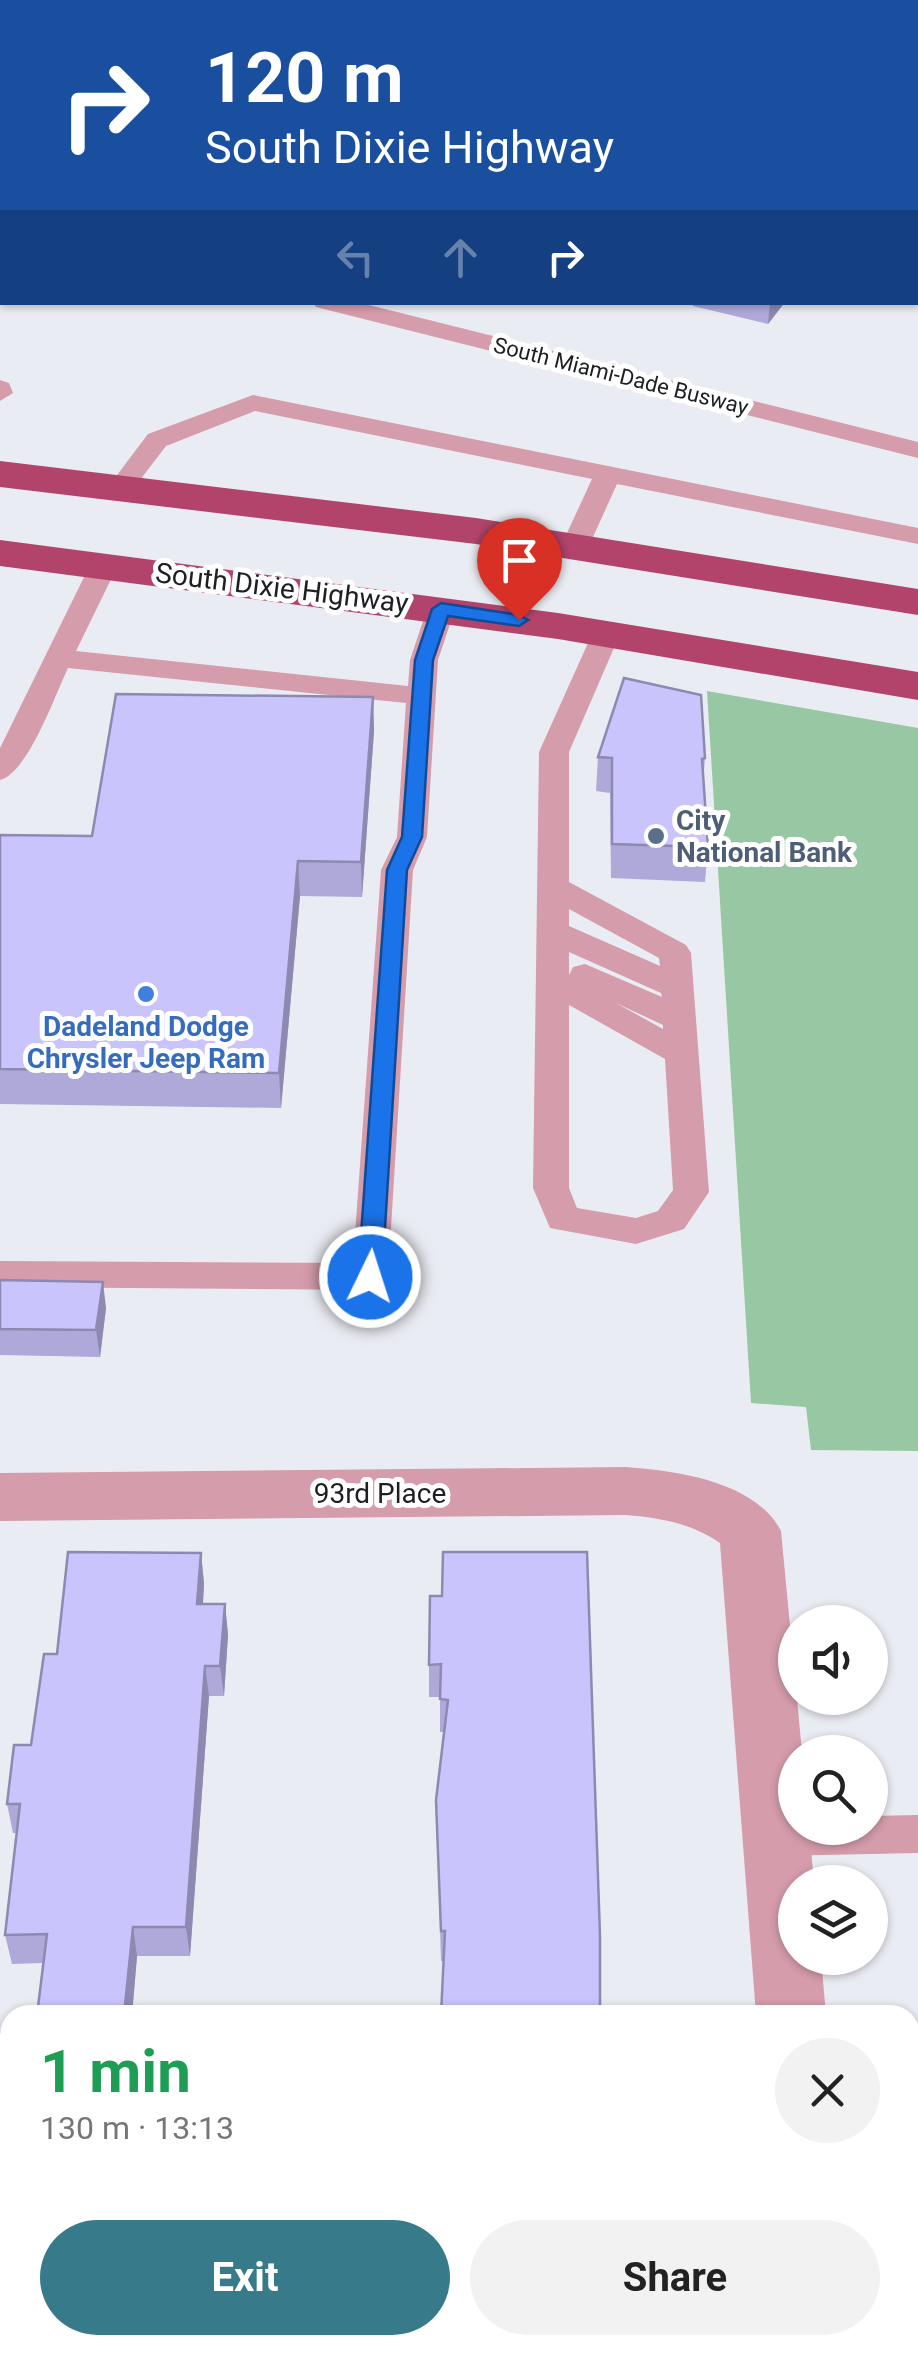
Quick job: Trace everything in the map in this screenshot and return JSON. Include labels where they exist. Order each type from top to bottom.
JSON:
[{"type":"highway","points":[[0,474],[253,502],[575,546],[918,602]]},
{"type":"highway","points":[[104,565],[132,538],[188,513],[253,502]]},
{"type":"highway","name":"South Dixie Highway","points":[[0,553],[441,609],[918,686]]},
{"type":"street","name":"93rd Place","points":[[0,1497],[626,1491],[672,1495],[722,1511],[750,1532],[776,1837]]},
{"type":"street","points":[[776,1837],[790,2005]]},
{"type":"lane","name":"South Miami-Dade Busway","points":[[337,305],[918,450]]},
{"type":"lane","points":[[121,487],[156,440],[253,403],[918,536]]},
{"type":"lane","points":[[575,546],[608,474]]},
{"type":"lane","points":[[0,771],[8,762],[104,565]]},
{"type":"lane","points":[[0,1274],[370,1277],[397,870],[412,837],[424,660],[441,609]]},
{"type":"lane","points":[[551,886],[675,953],[691,1192],[671,1220],[636,1230],[563,1220],[552,1188],[551,886],[554,752],[606,634]]},
{"type":"lane","points":[[58,658],[422,696]]},
{"type":"lane","points":[[551,957],[678,1003]]},
{"type":"lane","points":[[551,957],[682,1054]]},
{"type":"lane","points":[[776,1837],[918,1834]]},
{"type":"green space","points":[[707,691],[918,728],[918,1451],[811,1450],[806,1407],[751,1403]]},
{"type":"building","name":"City National Bank","points":[[624,678],[701,695],[708,847],[612,844],[612,758],[598,757]]},
{"type":"building","name":"Dadeland Dodge Chrysler Jeep Ram","points":[[116,694],[373,697],[361,862],[298,861],[279,1073],[0,1069],[0,835],[92,836]]},
{"type":"building","points":[[0,1280],[103,1282],[96,1330],[0,1329]]},
{"type":"building","points":[[68,1552],[201,1553],[197,1604],[225,1604],[220,1666],[205,1666],[186,1927],[133,1927],[125,2005],[38,2005],[47,1934],[5,1935],[20,1804],[7,1804],[14,1745],[31,1745],[44,1654],[57,1654]]},
{"type":"building","points":[[443,1552],[587,1552],[600,2005],[441,2005],[445,1931],[441,1931],[436,1800],[448,1700],[440,1699],[441,1664],[429,1665],[430,1596],[442,1596]]},
{"type":"place","name":"City National Bank","points":[[656,836]]},
{"type":"place","name":"Dadeland Dodge Chrysler Jeep Ram","points":[[146,994]]},
{"type":"route","points":[[370,1277],[397,870],[412,837],[424,660],[441,609],[519,620]]}]
